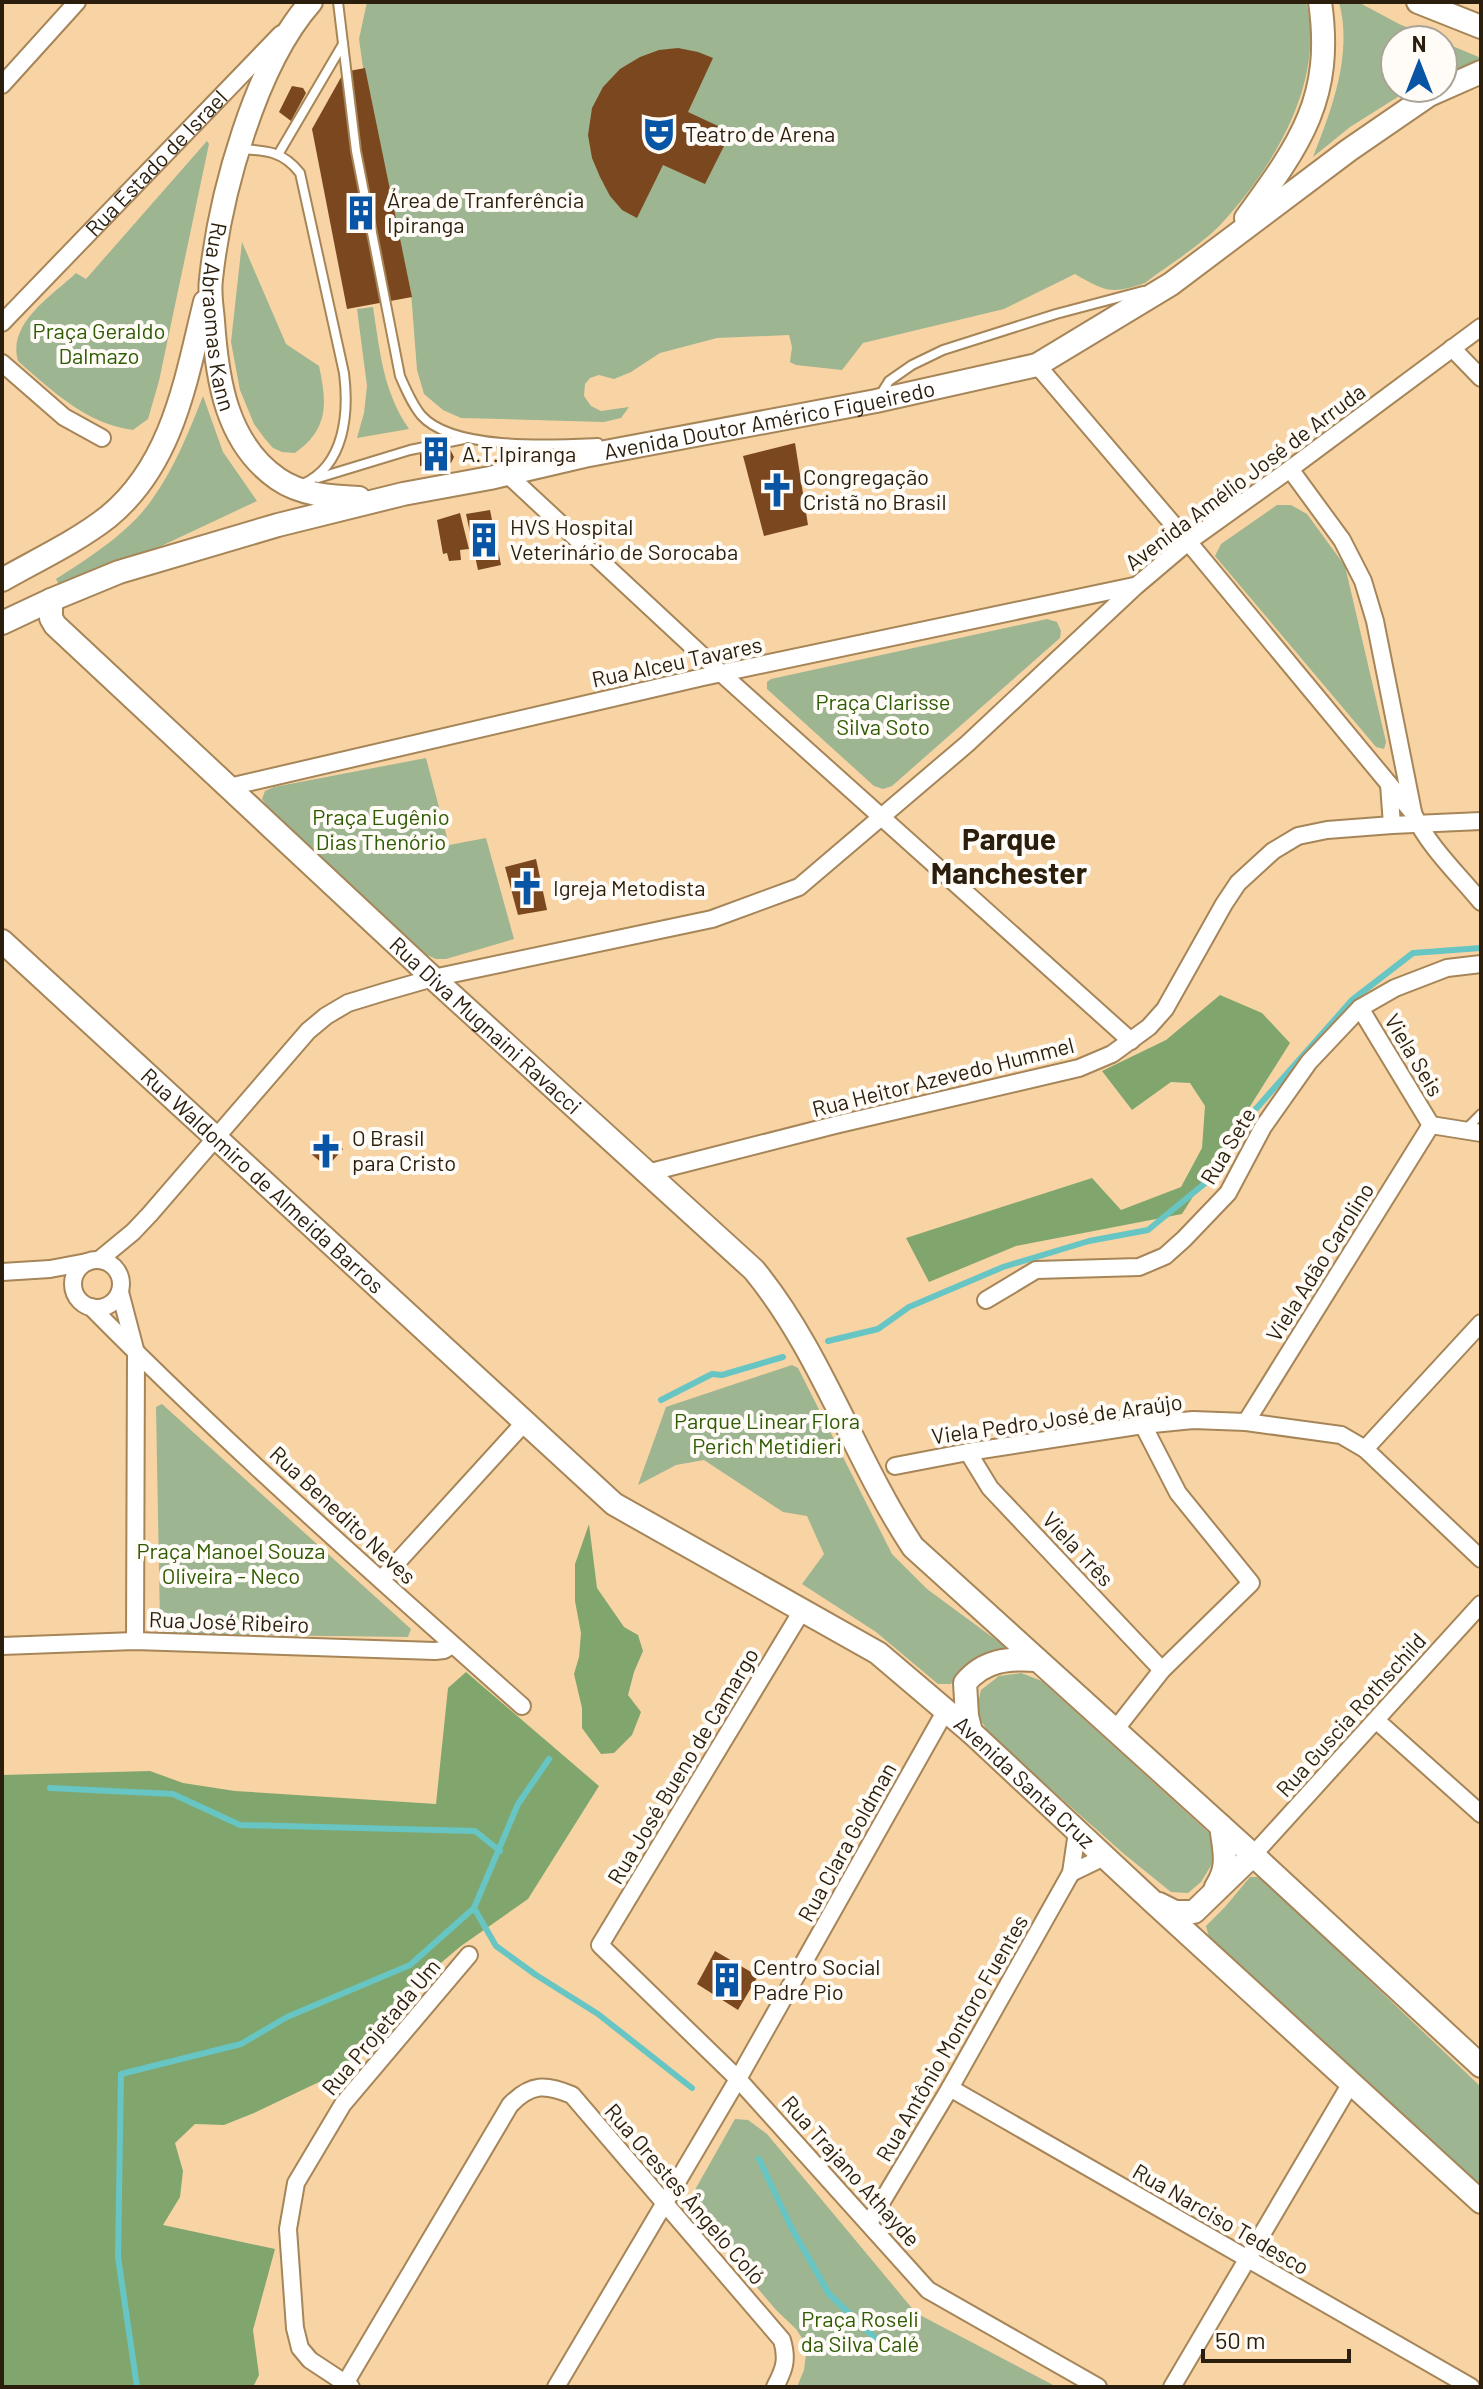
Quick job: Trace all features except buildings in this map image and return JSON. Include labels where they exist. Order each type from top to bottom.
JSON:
[{"type":"main road","name":"Rua Estado de Israel","points":[[294,22],[311,2]]},
{"type":"main road","name":"Avenida Doutor Américo Figueiredo","points":[[1234,235],[1288,161],[1308,122],[1320,81],[1325,35],[1320,2]]},
{"type":"main road","points":[[1418,2],[1480,27]]},
{"type":"main road","name":"Rua Abraomas Kann","points":[[294,22],[264,84],[238,149],[225,199],[210,281],[216,368],[221,392],[232,421],[255,458],[279,480],[314,494],[358,498],[403,494]]},
{"type":"main road","name":"Avenida Doutor Américo Figueiredo","points":[[2,623],[119,572],[278,525],[403,494],[876,401],[1037,365],[1171,284],[1349,150],[1429,95],[1481,72]]},
{"type":"main road","points":[[2,580],[109,516],[132,494],[148,472],[174,422],[210,281]]},
{"type":"main road","name":"Rua Diva Mugnaini Ravacci","points":[[51,600],[50,613],[55,625],[433,978],[754,1270],[779,1300],[820,1371],[894,1518],[913,1547],[1037,1660]]},
{"type":"main road","name":"Rua Waldomiro de Almeida Barros","points":[[2,941],[524,1423]]},
{"type":"main road","name":"Avenida Santa Cruz","points":[[524,1423],[614,1504],[878,1653],[971,1732],[1481,2202]]},
{"type":"main road","points":[[946,1710],[974,1673],[993,1663],[1017,1658],[1037,1660],[1481,2066]]},
{"type":"main road","points":[[965,1683],[971,1732]]},
{"type":"main road","points":[[1194,1912],[1224,1875],[1221,1826]]},
{"type":"main road","points":[[1151,1900],[1175,1912],[1194,1912],[1253,1855]]},
{"type":"street","points":[[2,85],[77,2]]},
{"type":"street","name":"Rua Estado de Israel","points":[[2,323],[294,22]]},
{"type":"street","name":"Avenida Amélio José de Arruda","points":[[75,1294],[73,1279],[76,1272],[133,1232],[308,1031],[326,1016],[348,1003],[433,978],[712,919],[799,887],[967,744],[1136,586],[1188,542],[1481,327]]},
{"type":"street","points":[[1452,348],[1481,378]]},
{"type":"street","points":[[2,363],[64,417],[102,438]]},
{"type":"street","points":[[1037,365],[1389,784],[1481,902]]},
{"type":"street","points":[[539,503],[538,478],[549,465]]},
{"type":"street","points":[[1290,469],[1342,540],[1363,581],[1375,621],[1415,818]]},
{"type":"street","points":[[507,474],[722,674],[1131,1041]]},
{"type":"street","name":"Rua Alceu Tavares","points":[[229,787],[703,677],[1136,586]]},
{"type":"street","points":[[1392,825],[1389,784],[1395,777],[1402,756]]},
{"type":"street","name":"Rua Heitor Azevedo Hummel","points":[[647,1173],[1079,1068],[1112,1054],[1149,1027],[1165,1009],[1238,883],[1273,851],[1298,836],[1327,830],[1392,825],[1415,818],[1481,821]]},
{"type":"street","points":[[1441,854],[1438,841],[1440,832],[1456,822]]},
{"type":"street","name":"Rua Sete","points":[[986,1300],[1036,1270],[1139,1267],[1165,1256],[1228,1193],[1263,1127],[1309,1062],[1360,1008],[1395,988],[1447,968],[1481,964]]},
{"type":"street","name":"Viela Seis","points":[[1360,1008],[1431,1125]]},
{"type":"street","points":[[1431,1125],[1473,1132]]},
{"type":"street","name":"Viela Adão Carolino","points":[[1246,1422],[1431,1125]]},
{"type":"street","points":[[10,1271],[73,1267],[93,1261],[112,1265],[120,1278],[120,1292],[136,1353],[135,1641]]},
{"type":"street","points":[[10,1271],[66,1284],[79,1300],[91,1307],[111,1304],[120,1292]]},
{"type":"street","name":"Rua Benedito Neves","points":[[91,1307],[136,1353],[381,1580],[522,1706]]},
{"type":"street","points":[[1481,1323],[1365,1449],[1481,1559]]},
{"type":"street","name":"Viela Pedro José de Araújo","points":[[895,1466],[968,1452],[1193,1420],[1246,1422],[1341,1435],[1365,1449]]},
{"type":"street","points":[[381,1580],[524,1423]]},
{"type":"street","points":[[1115,1730],[1162,1670],[1251,1583],[1178,1493],[1143,1425]]},
{"type":"street","name":"Viela Três","points":[[968,1452],[990,1488],[1162,1670]]},
{"type":"street","name":"Rua Guscia Rothschild","points":[[1253,1855],[1481,1604]]},
{"type":"street","name":"Rua José Bueno de Camargo","points":[[600,1945],[803,1609]]},
{"type":"street","name":"Rua José Ribeiro","points":[[2,1646],[135,1641],[435,1651],[452,1645]]},
{"type":"street","name":"Rua Clara Goldman","points":[[556,2387],[738,2079],[946,1710]]},
{"type":"street","points":[[1377,1721],[1481,1814]]},
{"type":"street","name":"Rua Antônio Montoro Fuentes","points":[[869,2223],[950,2088],[1071,1873],[1077,1832]]},
{"type":"street","points":[[1071,1873],[1104,1857]]},
{"type":"street","name":"Rua Trajano Athayde","points":[[600,1945],[738,2079],[928,2290],[1098,2387]]},
{"type":"street","name":"Rua Projetada Um","points":[[346,2386],[310,2360],[300,2348],[295,2328],[288,2229],[296,2183],[343,2104],[469,1955]]},
{"type":"street","points":[[1172,2387],[1351,2083]]},
{"type":"street","name":"Rua Orestes Ângelo Coló","points":[[346,2386],[510,2105],[536,2087],[553,2087],[572,2095],[782,2340],[785,2366],[775,2387]]},
{"type":"street","name":"Rua Narciso Tedesco","points":[[950,2088],[1471,2387]]},
{"type":"lane","points":[[338,2],[356,151],[400,376],[422,417],[432,425],[466,438],[507,444],[673,441]]},
{"type":"lane","points":[[279,153],[343,43]]},
{"type":"lane","points":[[238,149],[279,153],[293,163],[300,173],[344,373],[347,402],[333,457],[318,478]]},
{"type":"lane","points":[[876,401],[889,381],[912,365],[943,350],[1056,314],[1171,284]]},
{"type":"lane","points":[[296,488],[318,478],[410,450],[466,438]]},
{"type":"lane","points":[[1473,1132],[1481,1114]]},
{"type":"green space","points":[[367,2],[1306,2],[1310,32],[1309,62],[1291,121],[1260,176],[1214,231],[1145,283],[1124,289],[1108,289],[1075,274],[1004,309],[863,343],[842,370],[790,362],[792,347],[789,335],[717,338],[660,353],[614,379],[599,375],[590,378],[585,384],[584,396],[591,406],[601,411],[629,407],[621,418],[604,422],[461,418],[443,410],[424,394],[417,370],[411,292],[359,39]]},
{"type":"green space","points":[[1339,2],[1358,2],[1399,24],[1379,24],[1379,104],[1387,104],[1350,127],[1313,157],[1338,81],[1344,41]]},
{"type":"green space","points":[[1459,49],[1481,58],[1481,61],[1459,69]]},
{"type":"green space","name":"Praça Geraldo Dalmazo","points":[[207,141],[209,144],[159,381],[148,419],[133,430],[116,427],[71,404],[18,361],[16,347],[19,334],[34,311],[76,273],[86,279]]},
{"type":"green space","points":[[242,242],[286,344],[319,366],[324,403],[320,425],[295,453],[273,448],[265,439],[254,424],[240,390],[231,342]]},
{"type":"green space","points":[[373,307],[388,386],[409,429],[357,438],[367,386],[357,309]]},
{"type":"green space","points":[[203,396],[223,452],[257,501],[157,548],[60,587],[56,579],[119,534],[151,501],[174,463]]},
{"type":"green space","points":[[1277,505],[1291,505],[1307,514],[1345,566],[1386,742],[1384,749],[1376,747],[1215,556],[1221,544]]},
{"type":"green space","name":"Praça Clarisse Silva Soto","points":[[1047,619],[1057,622],[1060,638],[892,786],[883,789],[874,786],[767,689],[767,682],[771,679]]},
{"type":"green space","name":"Praça Eugênio Dias Thenório","points":[[426,758],[449,845],[486,838],[514,939],[446,959],[427,955],[270,811],[262,799],[265,791],[274,787]]},
{"type":"green space","points":[[1220,995],[1262,1013],[1290,1043],[1182,1214],[1016,1246],[929,1282],[906,1238],[1092,1178],[1121,1210],[1181,1187],[1202,1148],[1205,1106],[1190,1083],[1171,1082],[1132,1110],[1102,1071],[1166,1040]]},
{"type":"green space","name":"Parque Linear Flora Perich Metidieri","points":[[792,1365],[798,1368],[892,1554],[927,1589],[1007,1648],[963,1667],[951,1684],[938,1684],[876,1632],[802,1584],[824,1554],[807,1516],[783,1512],[704,1460],[676,1465],[638,1485],[666,1407]]},
{"type":"green space","name":"Praça Manoel Souza Oliveira - Neco","points":[[162,1404],[411,1629],[408,1637],[171,1634],[163,1631],[160,1623],[156,1407]]},
{"type":"green space","points":[[589,1524],[597,1588],[624,1627],[638,1635],[643,1651],[628,1695],[641,1712],[632,1735],[614,1753],[601,1754],[582,1728],[582,1708],[574,1674],[581,1633],[575,1601],[575,1564]]},
{"type":"green space","points":[[466,1672],[599,1786],[528,1899],[461,1946],[429,1973],[386,2028],[340,2072],[224,2125],[195,2124],[175,2143],[183,2171],[180,2197],[163,2225],[275,2249],[253,2330],[259,2375],[253,2387],[2,2387],[2,1775],[150,1771],[183,1783],[235,1791],[436,1804],[448,1688]]},
{"type":"green space","points":[[1021,1673],[1042,1681],[1209,1833],[1215,1859],[1201,1882],[1188,1893],[1171,1892],[990,1735],[976,1712],[981,1690],[999,1676]]},
{"type":"green space","points":[[1250,1877],[1258,1877],[1267,1883],[1481,2087],[1481,2185],[1209,1937],[1206,1926]]},
{"type":"green space","name":"Praça Roseli da Silva Calé","points":[[735,2119],[748,2120],[767,2134],[916,2313],[1057,2387],[797,2387],[804,2370],[807,2346],[796,2329],[695,2215],[693,2199],[696,2188]]},
{"type":"waterway","points":[[828,1341],[878,1329],[909,1307],[1003,1267],[1089,1241],[1148,1230],[1209,1180],[1239,1128],[1352,1000],[1413,953],[1481,948]]},
{"type":"waterway","points":[[661,1400],[712,1374],[722,1375],[783,1357]]},
{"type":"waterway","points":[[137,2387],[118,2257],[121,2074],[241,2044],[287,2017],[410,1965],[474,1908],[518,1804],[549,1759]]},
{"type":"waterway","points":[[50,1788],[173,1794],[240,1825],[475,1831],[500,1851]]},
{"type":"waterway","points":[[474,1908],[496,1946],[598,2014],[692,2088]]},
{"type":"waterway","points":[[759,2159],[791,2227],[829,2294],[877,2340]]},
{"type":"place","name":"Teatro de Arena","points":[[659,134]]},
{"type":"place","name":"Área de Tranferência Ipiranga","points":[[361,213]]},
{"type":"place","name":"A.T.Ipiranga","points":[[436,454]]},
{"type":"place","name":"Congregação Cristã no Brasil","points":[[777,490]]},
{"type":"place","name":"HVS Hospital Veterinário de Sorocaba","points":[[484,540]]},
{"type":"place","name":"Igreja Metodista","points":[[527,888]]},
{"type":"place","name":"O Brasil para Cristo","points":[[326,1151]]},
{"type":"place","name":"Centro Social Padre Pio","points":[[727,1980]]},
{"type":"district","name":"Parque Manchester","points":[[1009,857]]}]
